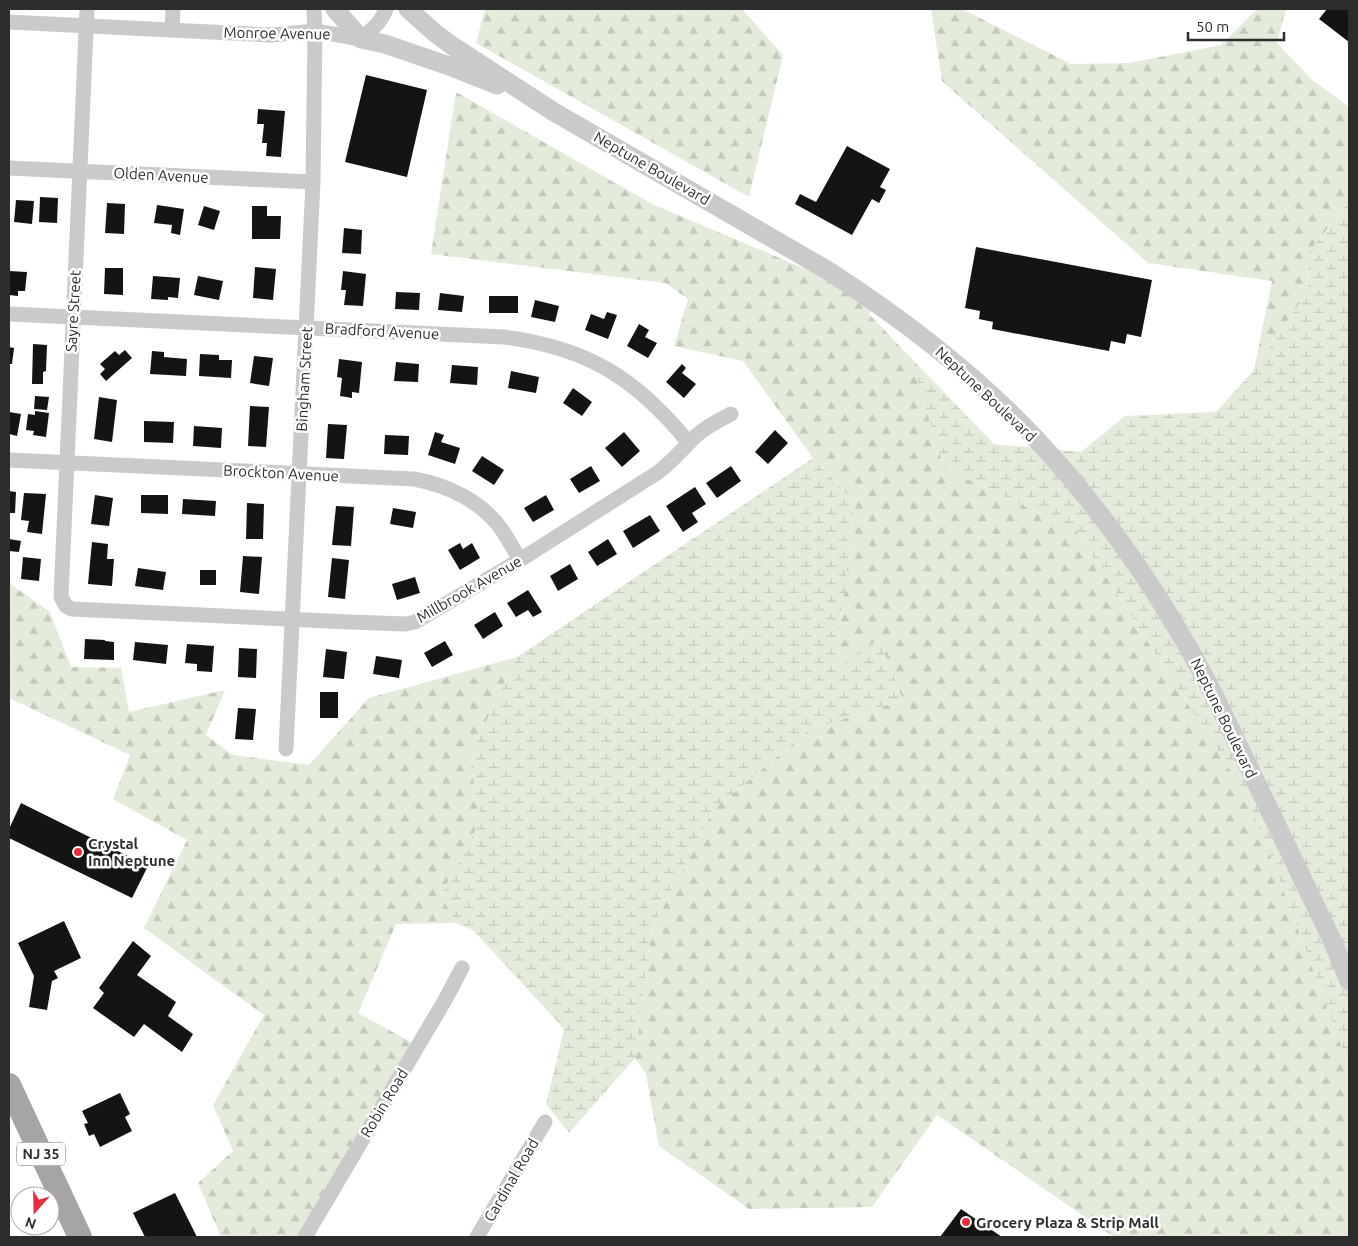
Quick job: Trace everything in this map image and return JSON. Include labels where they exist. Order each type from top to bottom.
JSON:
[{"type":"main road","name":"NJ 35","points":[[9,1085],[78,1232]]},
{"type":"street","name":"Sayre Street","points":[[72,608],[66,606],[61,597],[87,9]]},
{"type":"street","points":[[172,29],[173,9]]},
{"type":"street","name":"Bingham Street","points":[[286,749],[313,182],[314,9]]},
{"type":"street","points":[[335,9],[361,39],[377,26],[386,9]]},
{"type":"street","name":"Neptune Boulevard","points":[[408,9],[451,45],[534,99],[869,296],[945,354],[1036,439],[1080,489],[1104,520],[1154,591],[1196,660],[1319,914],[1349,981]]},
{"type":"street","name":"Monroe Avenue","points":[[9,22],[271,34],[315,31],[385,44],[449,66],[534,99]]},
{"type":"street","name":"Olden Avenue","points":[[9,168],[313,182]]},
{"type":"street","name":"Bradford Avenue","points":[[9,314],[504,337],[531,341],[557,347],[592,361],[629,383],[654,403],[689,443]]},
{"type":"street","name":"Millbrook Avenue","points":[[72,608],[405,624],[415,622],[425,618],[520,560],[657,473],[672,462],[689,443],[713,423],[731,414]]},
{"type":"street","name":"Brockton Avenue","points":[[9,460],[414,479],[447,488],[470,500],[493,519],[520,560]]},
{"type":"street","name":"Robin Road","points":[[304,1237],[445,1000],[462,968]]},
{"type":"street","name":"Cardinal Road","points":[[477,1237],[545,1122]]},
{"type":"green space","points":[[485,9],[742,9],[783,55],[749,197],[476,43]]},
{"type":"green space","points":[[931,9],[962,9],[1071,64],[1129,63],[1221,45],[1257,9],[1286,9],[1277,43],[1311,79],[1349,107],[1349,202],[1307,254],[1308,291],[1254,370],[1272,281],[1148,263],[942,81]]},
{"type":"green space","points":[[456,92],[652,204],[881,301],[869,314],[911,358],[944,468],[1076,530],[1242,788],[1268,849],[1349,1066],[1349,1237],[1114,1237],[937,1115],[872,1207],[749,1209],[659,1146],[646,1074],[635,1058],[651,931],[713,810],[809,730],[903,700],[835,670],[855,502],[813,458],[743,361],[674,346],[688,299],[665,283],[431,254]]},
{"type":"green space","points":[[1349,202],[1349,1066],[1268,849],[1242,788],[1076,530],[944,468],[911,358],[994,444],[1081,452],[1125,416],[1216,412],[1254,370],[1308,291],[1307,254]]},
{"type":"green space","points":[[813,458],[855,502],[835,670],[879,638],[903,700],[809,730],[713,810],[651,931],[635,1058],[569,1133],[546,1104],[564,1029],[473,930],[456,923],[441,895],[481,820],[469,758],[517,657]]},
{"type":"green space","points":[[9,583],[50,612],[71,667],[121,668],[129,712],[225,690],[206,735],[233,755],[309,765],[369,698],[517,657],[469,758],[481,820],[441,895],[456,923],[396,924],[358,1013],[418,1046],[311,1237],[221,1237],[198,1183],[233,1151],[213,1105],[264,1015],[144,928],[187,840],[113,799],[130,755],[9,698]]},
{"type":"building","points":[[1327,9],[1349,9],[1349,42],[1319,19]]},
{"type":"building","points":[[366,75],[427,90],[407,177],[345,162]]},
{"type":"building","points":[[258,109],[285,111],[281,157],[266,156],[267,143],[262,143],[264,124],[257,124]]},
{"type":"building","points":[[847,146],[890,169],[880,187],[886,190],[879,203],[872,199],[852,235],[795,204],[800,194],[816,202]]},
{"type":"building","points":[[40,197],[58,198],[57,223],[39,222]]},
{"type":"building","points":[[16,200],[34,201],[32,224],[14,222]]},
{"type":"building","points":[[107,203],[125,204],[124,234],[105,233]]},
{"type":"building","points":[[157,205],[184,209],[180,235],[171,233],[172,225],[154,223]]},
{"type":"building","points":[[204,206],[220,211],[214,230],[198,225]]},
{"type":"building","points":[[252,206],[267,206],[267,216],[281,216],[280,239],[252,239]]},
{"type":"building","points":[[344,228],[362,230],[361,254],[342,253]]},
{"type":"building","points":[[976,247],[1152,280],[1141,337],[1127,334],[1125,344],[1111,341],[1109,351],[992,329],[993,322],[979,319],[980,311],[965,308]]},
{"type":"building","points":[[255,267],[276,269],[273,300],[253,298]]},
{"type":"building","points":[[105,268],[123,268],[123,295],[104,294]]},
{"type":"building","points":[[9,271],[27,272],[25,291],[18,291],[18,296],[9,295]]},
{"type":"building","points":[[343,271],[366,274],[363,306],[344,305],[346,290],[341,290]]},
{"type":"building","points":[[153,276],[180,278],[178,298],[168,297],[168,300],[151,299]]},
{"type":"building","points":[[198,276],[223,281],[219,300],[194,295]]},
{"type":"building","points":[[396,292],[420,293],[419,310],[395,309]]},
{"type":"building","points":[[440,293],[464,296],[462,312],[438,310]]},
{"type":"building","points":[[489,296],[518,296],[518,313],[489,313]]},
{"type":"building","points":[[535,300],[559,306],[555,322],[531,317]]},
{"type":"building","points":[[607,312],[617,315],[608,339],[585,330],[591,314],[604,319]]},
{"type":"building","points":[[639,324],[649,330],[645,337],[657,343],[648,358],[627,346]]},
{"type":"building","points":[[33,344],[47,345],[46,371],[43,372],[43,384],[32,384]]},
{"type":"building","points":[[9,347],[14,348],[12,364],[9,364]]},
{"type":"building","points":[[125,350],[132,358],[106,381],[100,374],[105,369],[100,364],[115,351],[119,355]]},
{"type":"building","points":[[152,351],[164,352],[164,357],[187,359],[186,376],[150,374]]},
{"type":"building","points":[[200,354],[219,355],[219,360],[232,360],[231,378],[199,376]]},
{"type":"building","points":[[254,356],[273,358],[269,386],[250,383]]},
{"type":"building","points":[[339,359],[362,362],[359,393],[352,392],[352,398],[340,396],[342,378],[337,377]]},
{"type":"building","points":[[396,362],[419,364],[418,382],[394,381]]},
{"type":"building","points":[[682,364],[686,368],[682,373],[696,384],[684,398],[666,382]]},
{"type":"building","points":[[452,365],[478,367],[477,385],[450,383]]},
{"type":"building","points":[[511,371],[539,377],[536,393],[508,388]]},
{"type":"building","points":[[573,388],[592,402],[582,416],[563,403]]},
{"type":"building","points":[[35,396],[49,397],[47,410],[34,409]]},
{"type":"building","points":[[99,397],[117,400],[112,442],[94,439]]},
{"type":"building","points":[[250,406],[269,407],[266,447],[248,446]]},
{"type":"building","points":[[35,411],[49,413],[46,437],[33,435],[34,431],[26,430],[28,414],[35,415]]},
{"type":"building","points":[[9,412],[21,414],[17,436],[9,434]]},
{"type":"building","points":[[144,421],[174,422],[173,443],[144,442]]},
{"type":"building","points":[[328,424],[347,425],[344,459],[326,458]]},
{"type":"building","points":[[194,426],[222,428],[221,448],[193,446]]},
{"type":"building","points":[[775,430],[788,443],[768,464],[755,452]]},
{"type":"building","points":[[435,432],[444,435],[441,442],[460,448],[455,464],[428,455]]},
{"type":"building","points":[[624,432],[640,451],[622,467],[605,448]]},
{"type":"building","points":[[385,435],[409,436],[408,455],[384,454]]},
{"type":"building","points":[[482,456],[504,470],[494,485],[472,471]]},
{"type":"building","points":[[591,466],[600,481],[579,493],[570,479]]},
{"type":"building","points":[[731,466],[741,481],[717,498],[706,483]]},
{"type":"building","points":[[695,487],[706,504],[692,513],[698,522],[683,532],[666,506]]},
{"type":"building","points":[[9,491],[16,492],[15,513],[9,513]]},
{"type":"building","points":[[24,493],[46,494],[42,534],[27,532],[29,521],[21,520]]},
{"type":"building","points":[[95,495],[113,498],[109,526],[91,524]]},
{"type":"building","points":[[141,495],[168,495],[168,514],[141,513]]},
{"type":"building","points":[[546,495],[554,510],[533,522],[524,508]]},
{"type":"building","points":[[183,499],[216,501],[215,516],[182,514]]},
{"type":"building","points":[[247,503],[264,504],[263,539],[246,539]]},
{"type":"building","points":[[336,506],[354,507],[351,546],[332,545]]},
{"type":"building","points":[[393,508],[416,512],[413,528],[390,524]]},
{"type":"building","points":[[650,515],[660,531],[633,548],[623,531]]},
{"type":"building","points":[[9,539],[21,541],[19,552],[9,551]]},
{"type":"building","points":[[608,539],[617,554],[597,566],[588,552]]},
{"type":"building","points":[[92,542],[108,544],[107,559],[114,559],[112,586],[88,584]]},
{"type":"building","points":[[460,543],[463,549],[472,543],[480,558],[460,570],[448,550]]},
{"type":"building","points":[[243,556],[262,557],[259,594],[240,592]]},
{"type":"building","points":[[23,557],[41,559],[39,581],[21,579]]},
{"type":"building","points":[[332,558],[349,560],[345,599],[328,597]]},
{"type":"building","points":[[570,564],[578,579],[558,591],[550,576]]},
{"type":"building","points":[[138,568],[166,572],[163,590],[135,586]]},
{"type":"building","points":[[200,570],[216,570],[216,585],[200,585]]},
{"type":"building","points":[[415,577],[420,593],[397,600],[392,584]]},
{"type":"building","points":[[528,590],[542,612],[533,617],[528,610],[516,617],[507,603]]},
{"type":"building","points":[[495,612],[503,626],[483,639],[474,625]]},
{"type":"building","points":[[85,639],[114,642],[114,660],[84,659]]},
{"type":"building","points":[[445,641],[453,655],[432,667],[424,653]]},
{"type":"building","points":[[135,642],[168,645],[166,664],[133,660]]},
{"type":"building","points":[[187,644],[214,646],[212,672],[197,671],[197,664],[185,663]]},
{"type":"building","points":[[239,648],[257,649],[256,678],[238,677]]},
{"type":"building","points":[[326,649],[347,652],[344,679],[323,677]]},
{"type":"building","points":[[376,656],[402,660],[399,678],[373,674]]},
{"type":"building","points":[[320,692],[338,692],[338,718],[320,718]]},
{"type":"building","points":[[238,708],[256,709],[253,740],[235,739]]},
{"type":"building","name":"Crystal Inn Neptune","points":[[21,803],[148,866],[132,898],[9,838],[9,829]]},
{"type":"building","points":[[64,921],[81,958],[54,971],[58,978],[52,981],[47,1010],[29,1007],[34,976],[18,943]]},
{"type":"building","points":[[133,941],[151,956],[137,975],[176,1002],[168,1016],[193,1034],[182,1052],[144,1024],[134,1037],[93,1008],[104,993],[99,988]]},
{"type":"building","points":[[120,1093],[130,1114],[125,1117],[132,1131],[100,1147],[94,1134],[89,1136],[84,1124],[88,1123],[82,1111]]},
{"type":"building","points":[[175,1193],[197,1237],[145,1237],[133,1213]]},
{"type":"building","name":"Grocery Plaza & Strip Mall","points":[[961,1209],[1002,1237],[940,1237]]},
{"type":"place","name":"Crystal Inn Neptune","points":[[78,852]]},
{"type":"place","name":"Grocery Plaza & Strip Mall","points":[[966,1222]]}]
